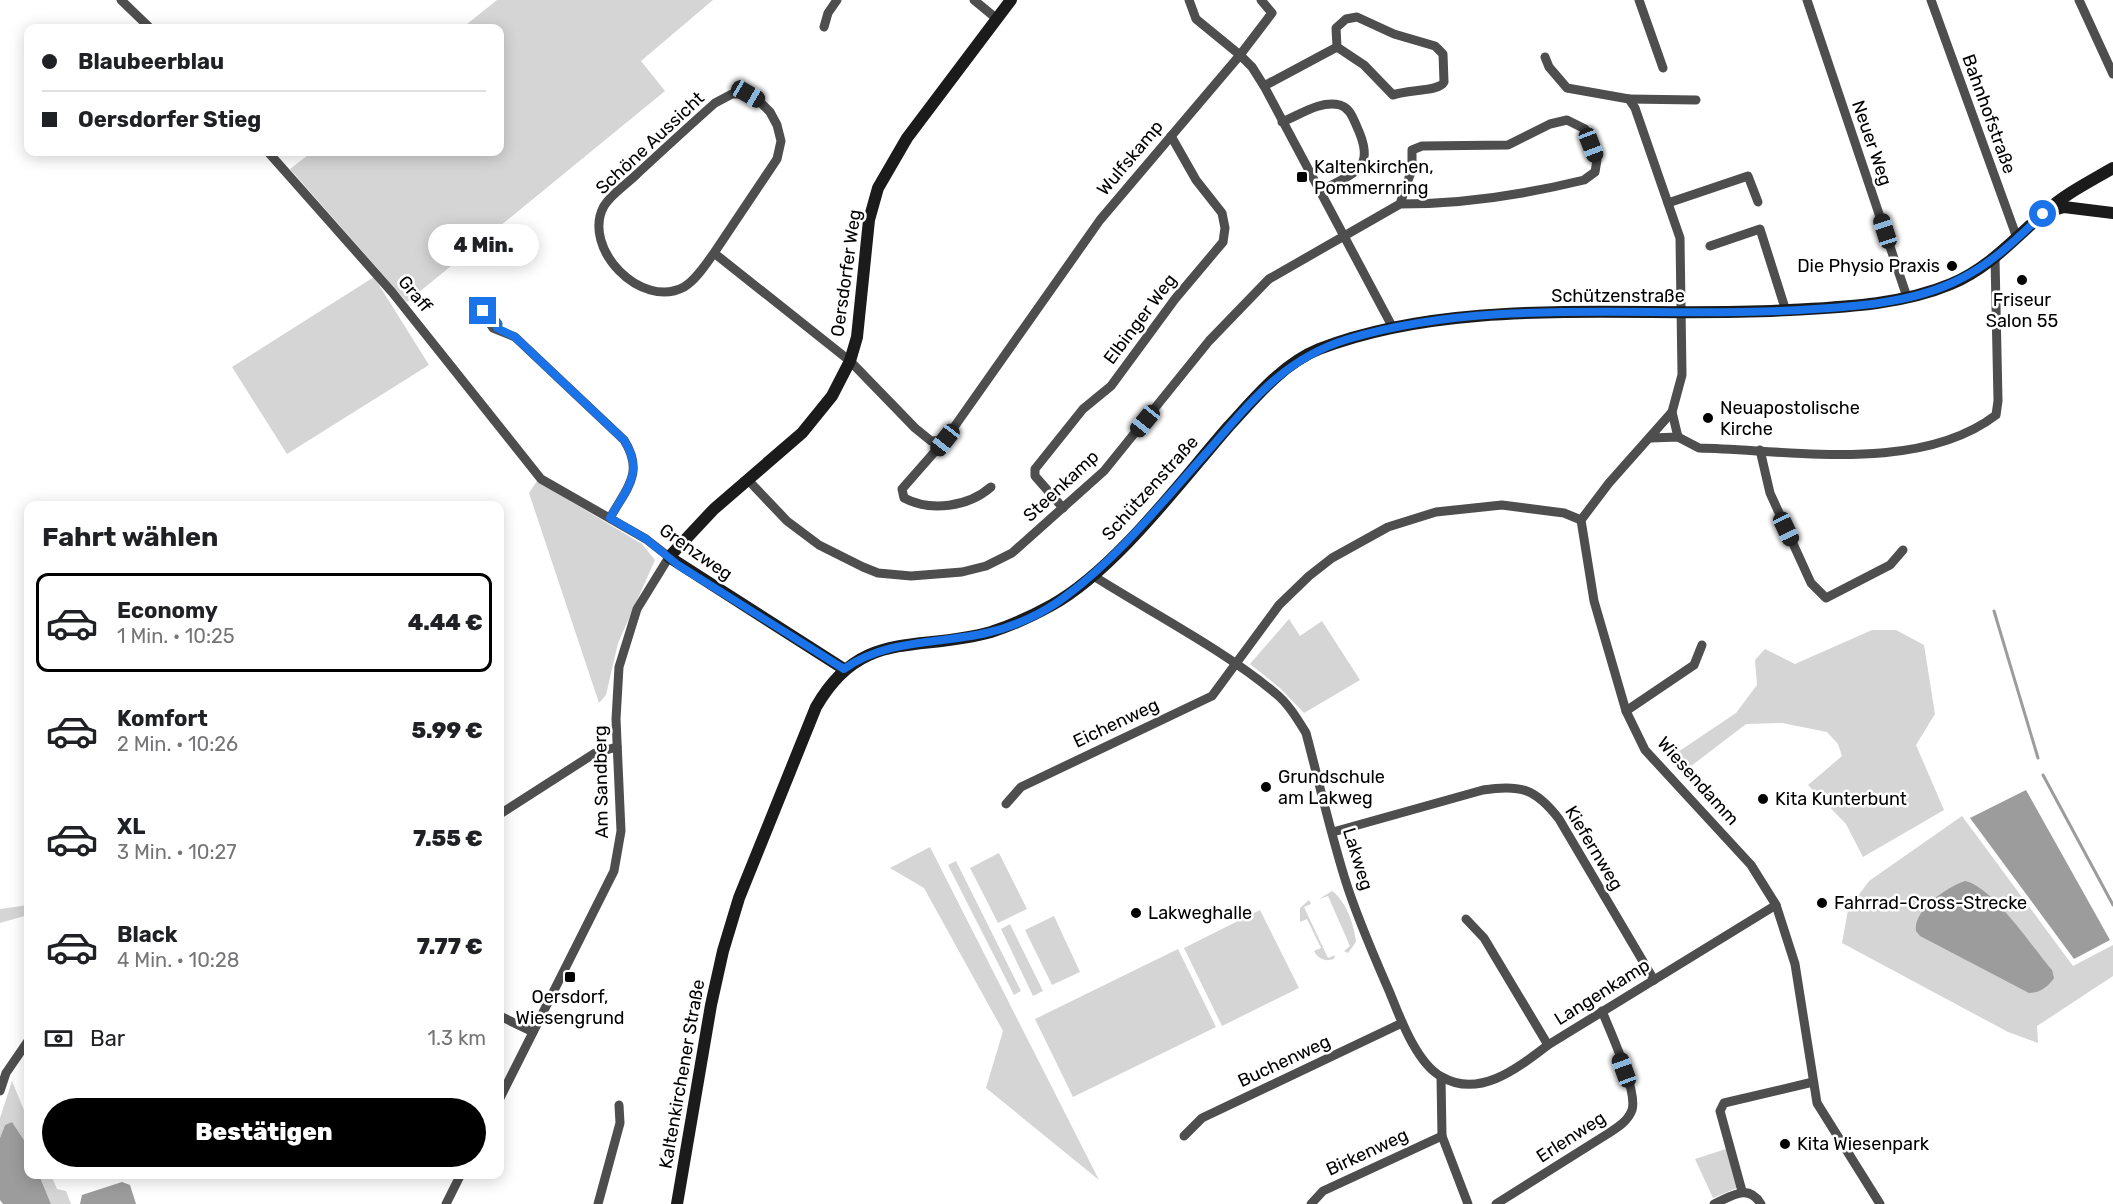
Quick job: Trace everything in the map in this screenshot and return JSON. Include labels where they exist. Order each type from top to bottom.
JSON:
[{"type":"main road","name":"Oersdorfer Weg","points":[[669,557],[693,529],[809,426],[832,396],[850,362],[857,337],[869,220],[878,188],[907,138],[1011,0]]},
{"type":"main road","name":"Schützenstraße","points":[[844,669],[871,652],[989,632],[1028,618],[1063,599],[1092,575],[1132,536],[1261,391],[1286,368],[1314,351],[1393,328],[1455,318],[1564,313],[1786,311],[1847,307],[1907,297],[1949,285],[1995,258],[2043,214],[2073,191],[2113,168]]},
{"type":"main road","points":[[2073,191],[2074,203],[2078,209]]},
{"type":"main road","points":[[2043,214],[2064,207],[2113,213]]},
{"type":"main road","name":"Grenzweg","points":[[669,557],[844,669]]},
{"type":"main road","name":"Kaltenkirchener Straße","points":[[677,1204],[711,1005],[723,951],[739,898],[816,706],[828,686],[844,669]]},
{"type":"street","points":[[121,0],[146,24]]},
{"type":"street","points":[[824,27],[828,12],[837,0]]},
{"type":"street","points":[[974,0],[997,19]]},
{"type":"street","points":[[1189,0],[1191,11],[1196,19],[1240,55],[1252,68],[1321,191],[1393,328]]},
{"type":"street","name":"Wulfskamp","points":[[991,487],[977,499],[933,507],[920,506],[904,498],[902,489],[908,480],[924,467],[945,440],[1100,220],[1240,55],[1272,13],[1261,0]]},
{"type":"street","points":[[1639,0],[1663,68]]},
{"type":"street","name":"Neuer Weg","points":[[1807,0],[1907,297]]},
{"type":"street","name":"Bahnhofstraße","points":[[1931,0],[2018,238]]},
{"type":"street","points":[[2079,0],[2113,74]]},
{"type":"street","points":[[1357,17],[1394,34],[1435,46],[1443,54],[1444,82],[1436,89],[1404,90],[1393,95],[1364,65],[1336,47],[1336,28],[1346,19],[1357,17]]},
{"type":"street","points":[[1263,86],[1336,47]]},
{"type":"street","points":[[1545,57],[1567,88],[1629,99],[1696,100]]},
{"type":"street","name":"Schöne Aussicht","points":[[732,94],[748,94],[770,112],[781,141],[777,159],[714,253],[700,272],[684,287],[663,293],[643,289],[626,277],[613,262],[601,243],[599,225],[604,206],[715,103],[732,94]]},
{"type":"street","points":[[1581,520],[1609,483],[1672,412],[1682,375],[1680,238],[1635,108],[1629,99]]},
{"type":"street","points":[[1282,122],[1322,105],[1340,105],[1350,112],[1365,142],[1366,156],[1357,169],[1321,191]]},
{"type":"street","points":[[1572,121],[1585,129],[1597,160],[1595,172],[1584,180],[1503,198],[1435,204],[1400,204],[1412,169],[1412,150],[1422,146],[1508,144],[1550,124],[1572,121]]},
{"type":"street","name":"Elbinger Weg","points":[[1064,508],[1035,476],[1035,469],[1083,409],[1111,386],[1175,299],[1223,242],[1225,228],[1222,213],[1196,180],[1171,136]]},
{"type":"street","name":"Graff","points":[[271,156],[426,334],[527,464]]},
{"type":"street","points":[[1668,203],[1748,176],[1758,202]]},
{"type":"street","name":"Steenkamp","points":[[748,480],[787,521],[845,560],[878,573],[911,576],[962,572],[986,566],[1012,553],[1104,471],[1209,341],[1269,279],[1400,204]]},
{"type":"street","points":[[1710,246],[1760,229],[1786,311]]},
{"type":"street","points":[[714,253],[850,362],[915,428],[931,441],[945,440]]},
{"type":"street","points":[[1651,438],[1678,436],[1700,448],[1846,454],[1890,452],[1941,443],[1980,427],[1996,415],[1998,281],[1995,258]]},
{"type":"street","points":[[497,328],[515,337],[624,440],[634,459],[634,474],[610,518]]},
{"type":"street","points":[[1672,412],[1678,436]]},
{"type":"street","points":[[1760,450],[1770,493],[1811,583],[1820,594],[1826,598],[1890,565],[1903,550]]},
{"type":"street","name":"Grenzweg","points":[[527,464],[541,479],[646,539],[669,557]]},
{"type":"street","name":"Eichenweg","points":[[1005,804],[1021,787],[1212,696],[1280,605],[1309,576],[1332,558],[1388,527],[1436,512],[1502,505],[1564,513],[1581,520]]},
{"type":"street","name":"Wiesendamm","points":[[1581,520],[1594,601],[1626,711],[1646,750],[1751,865],[1776,905],[1795,964],[1817,1103],[1880,1204]]},
{"type":"street","name":"Am Sandberg","points":[[504,1090],[614,871],[621,831],[617,747],[619,667],[637,609],[669,557]]},
{"type":"street","name":"Lakweg","points":[[1092,575],[1236,665],[1277,694],[1306,734],[1345,879],[1402,1023],[1429,1067],[1441,1077]]},
{"type":"street","points":[[1626,711],[1694,665],[1702,645]]},
{"type":"street","points":[[504,811],[595,753],[617,747]]},
{"type":"street","name":"Kiefernweg","points":[[1333,832],[1483,789],[1508,786],[1527,791],[1544,799],[1559,819],[1654,980]]},
{"type":"street","name":"Langenkamp","points":[[1441,1077],[1472,1084],[1494,1080],[1514,1071],[1548,1045],[1776,905]]},
{"type":"street","points":[[1466,920],[1484,938],[1548,1045]]},
{"type":"street","name":"Erlenweg","points":[[1496,1204],[1625,1122],[1633,1108],[1631,1090],[1602,1011]]},
{"type":"street","points":[[504,1018],[533,1032]]},
{"type":"street","name":"Buchenweg","points":[[1184,1136],[1203,1118],[1402,1023]]},
{"type":"street","points":[[0,1091],[6,1072],[24,1047]]},
{"type":"street","points":[[1441,1077],[1442,1136],[1468,1204]]},
{"type":"street","points":[[1742,1191],[1720,1111],[1724,1103],[1813,1082]]},
{"type":"street","points":[[598,1204],[620,1123],[619,1105]]},
{"type":"street","name":"Birkenweg","points":[[1311,1204],[1323,1191],[1442,1136]]},
{"type":"street","points":[[450,1203],[459,1179]]},
{"type":"street","points":[[1714,1204],[1742,1191],[1752,1193],[1761,1204]]},
{"type":"shaded area","points":[[497,0],[713,0],[641,61],[665,91],[407,302],[290,169],[307,156],[504,156],[504,24],[467,24]]},
{"type":"shaded area","points":[[374,277],[429,365],[287,454],[232,367]]},
{"type":"shaded area","points":[[537,481],[642,544],[655,560],[618,643],[606,695],[599,703],[529,493]]},
{"type":"shaded area","points":[[1289,619],[1300,636],[1322,621],[1360,680],[1304,713],[1280,688],[1250,664]]},
{"type":"shaded area","points":[[1872,630],[1896,630],[1924,645],[1935,714],[1916,745],[1944,810],[1863,857],[1846,824],[1808,785],[1842,756],[1838,744],[1827,732],[1782,723],[1746,724],[1682,773],[1669,758],[1736,713],[1757,685],[1755,660],[1765,649],[1795,664]]},
{"type":"shaded area","points":[[2026,790],[2110,940],[2074,959],[1970,818]]},
{"type":"shaded area","points":[[1962,816],[2073,966],[2113,945],[2113,976],[2037,1026],[2038,1043],[2008,1032],[1842,943],[1848,910],[1869,881]]},
{"type":"shaded area","points":[[930,847],[1099,1180],[986,1088],[1003,1031],[924,888],[890,868]]},
{"type":"shaded area","points":[[999,853],[1027,909],[998,923],[970,868]]},
{"type":"shaded area","points":[[956,861],[1021,991],[1014,995],[948,865]]},
{"type":"shaded area","points":[[1965,881],[1976,885],[1999,906],[2052,970],[2054,978],[2046,987],[2029,993],[1920,936],[1916,931],[1920,915],[1925,908],[1949,888]]},
{"type":"shaded area","points":[[1332,891],[1345,907],[1353,928],[1356,942],[1348,953],[1344,951],[1350,946],[1328,896],[1319,899]]},
{"type":"shaded area","points":[[1309,900],[1311,904],[1304,907],[1328,958],[1335,955],[1334,959],[1325,960],[1318,956],[1314,951],[1321,948],[1307,919],[1300,922],[1300,908]]},
{"type":"shaded area","points":[[24,906],[24,916],[0,923],[0,909]]},
{"type":"shaded area","points":[[1260,910],[1299,988],[1222,1026],[1184,948]]},
{"type":"shaded area","points":[[1054,916],[1080,972],[1052,985],[1025,930]]},
{"type":"shaded area","points":[[1010,924],[1043,991],[1033,996],[1001,929]]},
{"type":"shaded area","points":[[1178,949],[1216,1027],[1073,1097],[1035,1019]]},
{"type":"shaded area","points":[[12,1081],[24,1110],[24,1140],[12,1122],[5,1125],[0,1138],[0,1118]]},
{"type":"shaded area","points":[[12,1122],[24,1140],[24,1179],[41,1179],[51,1204],[3,1204],[0,1200],[0,1138],[5,1125]]},
{"type":"shaded area","points":[[1726,1149],[1737,1188],[1713,1198],[1695,1159]]},
{"type":"shaded area","points":[[41,1179],[53,1179],[57,1189],[66,1191],[71,1204],[51,1204]]},
{"type":"shaded area","points":[[122,1182],[130,1185],[136,1204],[80,1204],[82,1195]]},
{"type":"waterway","points":[[1994,611],[2038,758]]},
{"type":"waterway","points":[[2043,775],[2113,905]]},
{"type":"place","name":"Kaltenkirchen, Pommernring","points":[[1302,177]]},
{"type":"place","name":"Die Physio Praxis","points":[[1952,266]]},
{"type":"place","name":"Friseur Salon 55","points":[[2022,280]]},
{"type":"place","name":"Neuapostolische Kirche","points":[[1708,418]]},
{"type":"place","name":"Grundschule am Lakweg","points":[[1266,787]]},
{"type":"place","name":"Kita Kunterbunt","points":[[1763,799]]},
{"type":"place","name":"Fahrrad-Cross-Strecke","points":[[1822,903]]},
{"type":"place","name":"Lakweghalle","points":[[1136,913]]},
{"type":"place","name":"Oersdorf, Wiesengrund","points":[[570,977]]},
{"type":"place","name":"Kita Wiesenpark","points":[[1785,1144]]},
{"type":"route","points":[[483,311],[489,312],[499,325],[497,328],[515,337],[624,440],[634,459],[634,474],[610,518],[646,539],[678,565],[844,669],[871,652],[989,632],[1028,618],[1063,599],[1092,575],[1132,536],[1261,391],[1286,368],[1314,351],[1393,328],[1455,318],[1564,313],[1768,312],[1847,307],[1907,297],[1949,285],[1975,272],[1995,258],[2043,214]]}]
